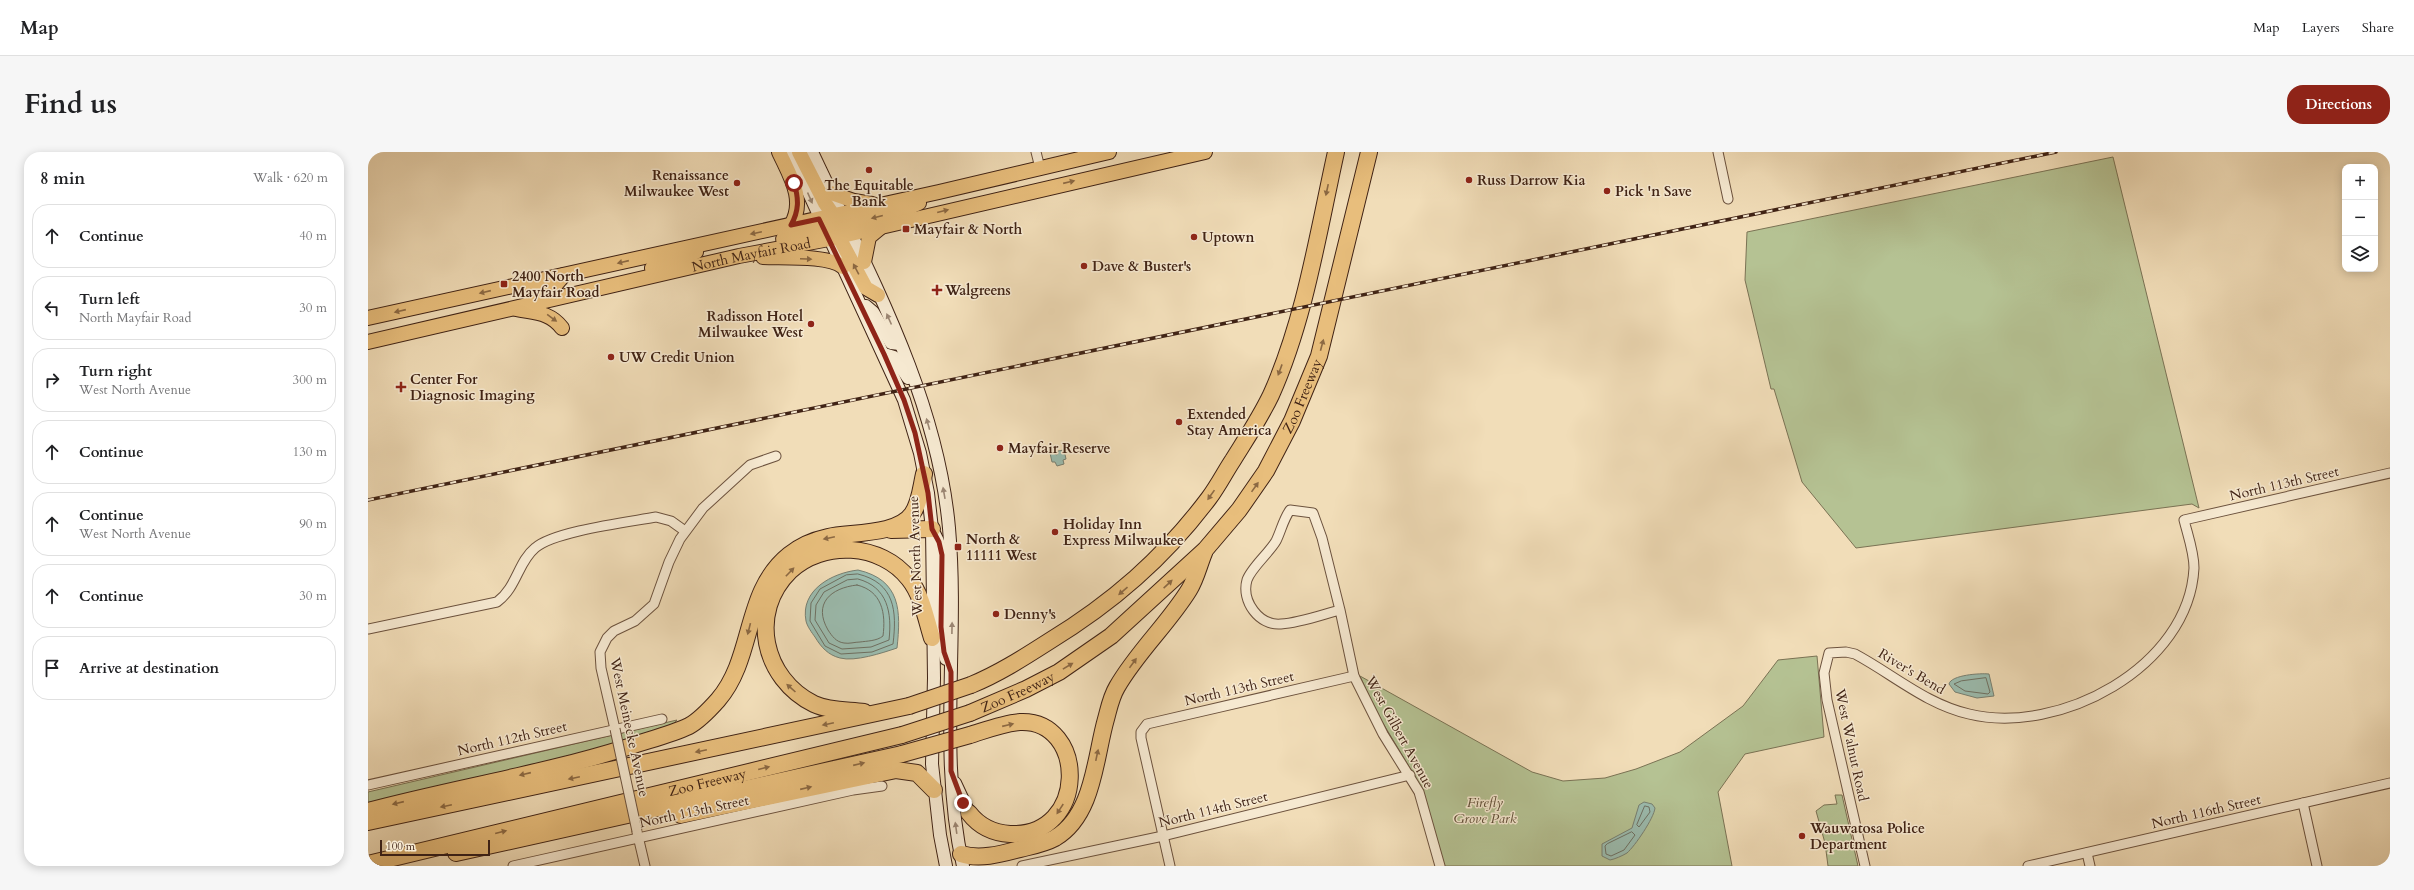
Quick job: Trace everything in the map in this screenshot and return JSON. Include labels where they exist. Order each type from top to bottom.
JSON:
[{"type":"highway","name":"Zoo Freeway","points":[[368,822],[909,706],[971,685],[999,672],[1077,625],[1118,595],[1143,573],[1210,497],[1251,432],[1276,381],[1305,294],[1336,152]]},
{"type":"highway","name":"Zoo Freeway","points":[[368,864],[902,735],[970,713],[1026,689],[1079,659],[1111,636],[1205,550],[1239,510],[1266,470],[1292,421],[1319,356],[1369,152]]},
{"type":"highway","points":[[868,532],[899,525],[910,518],[918,504],[924,474]]},
{"type":"highway","points":[[368,811],[594,758],[688,726],[698,720],[728,687],[738,664],[760,593],[778,566],[788,556],[810,543],[827,537],[868,532],[932,529]]},
{"type":"highway","points":[[880,713],[834,709],[814,704],[795,692],[782,679],[770,659],[766,622],[772,600],[784,579],[795,567],[830,552],[858,549],[872,553],[898,567],[910,579],[922,603],[932,638]]},
{"type":"highway","points":[[980,866],[988,858],[998,854],[1054,838],[1069,825],[1079,812],[1090,788],[1113,696],[1141,652],[1189,589],[1205,550]]},
{"type":"highway","points":[[393,866],[506,843],[902,754],[1021,722],[1046,728],[1058,738],[1066,756],[1071,776],[1067,798],[1058,814],[1035,830],[1021,834],[1001,834],[988,829],[969,813]]},
{"type":"highway","points":[[506,843],[546,842],[891,770],[911,770],[934,790]]},
{"type":"highway","points":[[962,860],[970,856],[998,854]]},
{"type":"main road","points":[[779,152],[794,183],[798,200],[798,211],[791,225]]},
{"type":"main road","name":"West North Avenue","points":[[790,152],[835,226],[864,262],[915,381],[934,442],[949,528],[952,586],[951,771],[962,860]]},
{"type":"main road","points":[[799,152],[866,288],[878,295]]},
{"type":"main road","name":"West North Avenue","points":[[812,152],[831,193],[835,226],[843,267],[884,354],[911,418],[924,474],[932,529],[932,638],[934,678],[932,757],[934,790],[939,829],[946,866]]},
{"type":"main road","name":"North Mayfair Road","points":[[368,342],[739,256],[835,226],[882,205],[1109,152]]},
{"type":"main road","points":[[1104,174],[1109,166],[1115,163],[1163,152]]},
{"type":"main road","name":"North Mayfair Road","points":[[369,320],[791,225],[882,226],[1204,152]]},
{"type":"main road","points":[[835,226],[906,209],[938,192]]},
{"type":"main road","points":[[831,193],[854,201],[882,205]]},
{"type":"main road","points":[[864,262],[870,237],[882,226]]},
{"type":"main road","points":[[555,299],[560,292],[574,286],[650,269],[682,258],[722,240]]},
{"type":"main road","points":[[739,256],[826,260],[838,262],[843,267]]},
{"type":"main road","points":[[425,328],[444,318],[473,308],[542,293],[553,288],[564,275]]},
{"type":"main road","points":[[858,298],[873,312],[891,343],[900,344]]},
{"type":"main road","points":[[512,308],[548,314],[555,319],[562,328]]},
{"type":"main road","points":[[884,354],[894,357],[905,375],[915,381]]},
{"type":"main road","points":[[949,528],[932,529],[939,542],[942,555],[941,627],[944,652],[951,672]]},
{"type":"main road","points":[[951,771],[969,813]]},
{"type":"main road","points":[[939,829],[951,848],[962,860]]},
{"type":"street","points":[[1036,152],[1040,168]]},
{"type":"street","points":[[1718,152],[1728,199]]},
{"type":"street","name":"West Meinecke Avenue","points":[[645,866],[601,668],[600,652],[607,638],[614,631],[635,621],[654,604],[669,562],[685,531],[703,508],[750,465],[776,456]]},
{"type":"street","name":"North 113th Street","points":[[2184,520],[2390,473]]},
{"type":"street","name":"West Gilbert Avenue","points":[[1340,610],[1280,624],[1269,624],[1259,618],[1250,605],[1246,591],[1247,580],[1276,540],[1283,520],[1290,510],[1313,513],[1322,538],[1340,610],[1354,676],[1383,734],[1410,775],[1428,821],[1440,866]]},
{"type":"street","points":[[368,629],[497,602],[508,594],[535,548],[551,539],[656,517],[671,521],[685,531]]},
{"type":"street","name":"River's Bend","points":[[1829,653],[1846,652],[1855,654],[1928,700],[1970,714],[1988,718],[2028,717],[2075,705],[2104,692],[2129,677],[2146,662],[2172,631],[2186,600],[2193,570],[2192,549],[2184,520]]},
{"type":"street","name":"West Walnut Road","points":[[1829,653],[1824,673],[1827,700],[1865,866]]},
{"type":"street","name":"North 113th Street","points":[[1163,836],[1140,738],[1143,727],[1151,722],[1354,676]]},
{"type":"street","name":"North 112th Street","points":[[368,785],[662,719]]},
{"type":"street","name":"North 114th Street","points":[[1022,866],[1163,836],[1410,775]]},
{"type":"street","name":"North 116th Street","points":[[2028,866],[2390,783]]},
{"type":"street","name":"North 113th Street","points":[[513,866],[638,834],[853,790],[882,786]]},
{"type":"street","points":[[2303,803],[2317,866]]},
{"type":"street","points":[[1163,836],[1170,866]]},
{"type":"street","points":[[2087,853],[2090,866]]},
{"type":"green space","points":[[2113,157],[2199,508],[2192,504],[1856,548],[1802,482],[1774,389],[1771,389],[1745,280],[1747,232]]},
{"type":"green space","name":"Firefly Grove Park","points":[[1817,656],[1824,737],[1745,754],[1718,792],[1732,866],[1442,866],[1416,778],[1375,710],[1360,676],[1532,772],[1563,781],[1605,778],[1636,769],[1680,752],[1743,706],[1778,660]]},
{"type":"green space","points":[[677,720],[664,735],[368,813],[368,792]]},
{"type":"green space","points":[[1835,795],[1842,795],[1858,866],[1828,866],[1825,843],[1816,811],[1824,805],[1837,804]]},
{"type":"water","points":[[1064,450],[1066,459],[1063,460],[1064,464],[1057,466],[1055,462],[1052,462],[1050,453],[1055,452],[1056,455],[1058,454],[1058,451]]},
{"type":"water","points":[[858,570],[883,581],[890,589],[895,599],[899,622],[897,648],[861,658],[840,658],[828,653],[820,644],[807,625],[805,610],[808,600],[820,585],[838,575]]},
{"type":"water","points":[[1973,674],[1989,674],[1994,696],[1977,698],[1955,692],[1949,684],[1955,678]]},
{"type":"water","points":[[1644,802],[1652,804],[1655,808],[1654,813],[1644,832],[1635,844],[1627,853],[1616,858],[1610,860],[1602,856],[1602,844],[1632,828],[1639,805]]},
{"type":"railway","points":[[368,500],[2056,152]]},
{"type":"place","name":"The Equitable Bank","points":[[869,170]]},
{"type":"place","name":"Russ Darrow Kia","points":[[1469,180]]},
{"type":"place","name":"Renaissance Milwaukee West","points":[[737,183]]},
{"type":"place","name":"Pick 'n Save","points":[[1607,191]]},
{"type":"place","name":"Mayfair & North","points":[[906,229]]},
{"type":"place","name":"Uptown","points":[[1194,237]]},
{"type":"place","name":"Dave & Buster's","points":[[1084,266]]},
{"type":"place","name":"2400 North Mayfair Road","points":[[504,284]]},
{"type":"place","name":"Walgreens","points":[[937,290]]},
{"type":"place","name":"Radisson Hotel Milwaukee West","points":[[811,324]]},
{"type":"place","name":"UW Credit Union","points":[[611,357]]},
{"type":"place","name":"Center For Diagnosic Imaging","points":[[401,387]]},
{"type":"place","name":"Extended Stay America","points":[[1179,422]]},
{"type":"place","name":"Mayfair Reserve","points":[[1000,448]]},
{"type":"place","name":"Holiday Inn Express Milwaukee","points":[[1055,532]]},
{"type":"place","name":"North & 11111 West","points":[[958,547]]},
{"type":"place","name":"Denny's","points":[[996,614]]},
{"type":"place","name":"Wauwatosa Police Department","points":[[1802,836]]},
{"type":"route","points":[[794,183],[798,200],[798,211],[791,225],[819,219],[884,354],[911,418],[924,469],[932,529],[939,542],[942,555],[941,627],[944,652],[951,672],[951,771],[963,803]]}]
